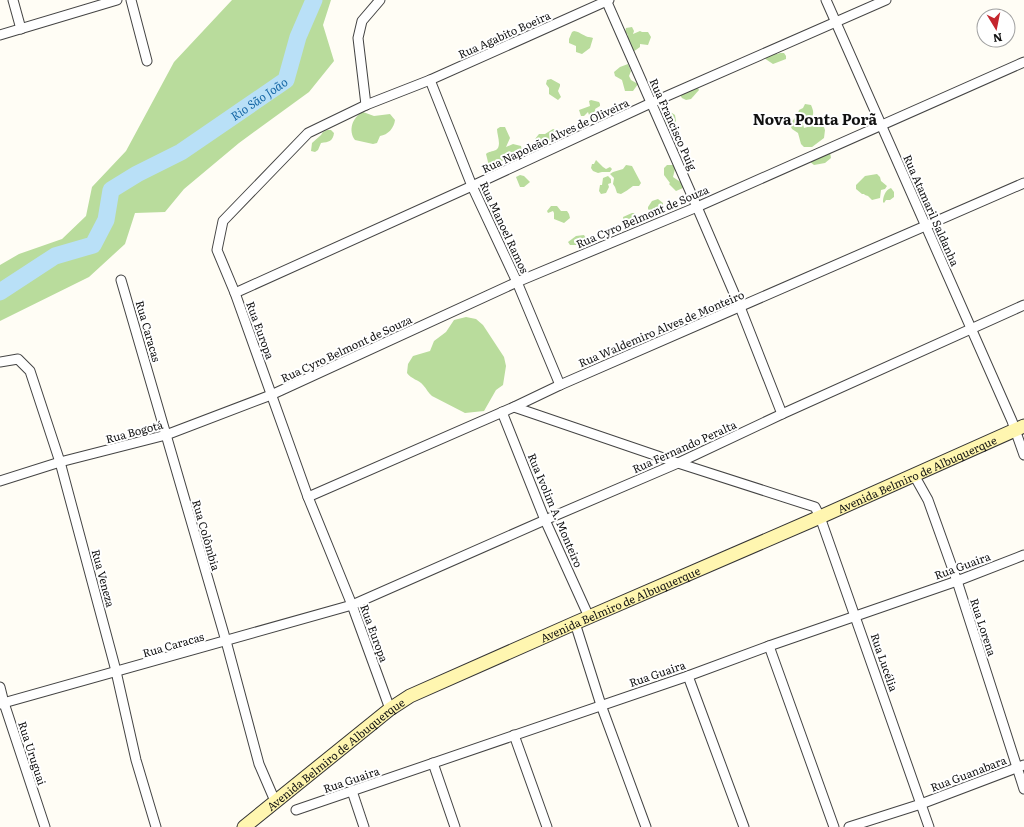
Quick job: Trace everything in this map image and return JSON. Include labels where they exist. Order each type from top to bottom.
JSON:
[{"type":"main road","name":"Avenida Belmiro de Albuquerque","points":[[244,827],[390,709],[410,696],[589,617],[817,512],[914,475],[1019,428]]},
{"type":"street","points":[[13,0],[21,29]]},
{"type":"street","points":[[0,35],[117,0]]},
{"type":"street","points":[[131,0],[147,61]]},
{"type":"street","points":[[366,105],[358,38],[362,21],[380,0]]},
{"type":"street","name":"Rua Agabito Boeira","points":[[430,80],[608,0]]},
{"type":"street","name":"Rua Francisco Puig","points":[[608,0],[740,308],[782,414]]},
{"type":"street","name":"Rua Atamaril Saldanha","points":[[826,0],[882,124],[971,329],[1019,428],[1024,455]]},
{"type":"street","name":"Rua Napoleão Alves de Oliveira","points":[[235,293],[652,103],[886,0]]},
{"type":"street","name":"Rua Cyro Belmont de Souza","points":[[271,395],[518,282],[697,207],[1024,62]]},
{"type":"street","name":"Rua Europa","points":[[390,709],[352,605],[308,497],[235,293],[217,250],[223,221],[308,133],[366,105],[430,80]]},
{"type":"street","name":"Rua Manoel Ramos","points":[[430,80],[472,186],[518,282],[560,385]]},
{"type":"street","name":"Rua Waldemiro Alves de Monteiro","points":[[308,497],[514,407],[560,385],[740,308],[1024,183]]},
{"type":"street","name":"Rua Caracas","points":[[122,280],[166,435]]},
{"type":"street","name":"Rua Fernando Peralta","points":[[352,605],[678,463],[782,414],[1024,305]]},
{"type":"street","name":"Rua Veneza","points":[[0,362],[18,360],[30,371],[60,462],[116,672],[136,760],[156,827]]},
{"type":"street","name":"Rua Bogotá","points":[[0,481],[60,462],[166,435],[271,395]]},
{"type":"street","points":[[514,407],[817,512]]},
{"type":"street","name":"Rua Ivolim A. Monteiro","points":[[502,412],[545,520],[589,617]]},
{"type":"street","name":"Rua Colômbia","points":[[166,435],[226,641],[259,764],[275,801]]},
{"type":"street","name":"Rua Lorena","points":[[914,475],[928,500],[1020,766],[1024,789]]},
{"type":"street","name":"Rua Lucélia","points":[[817,512],[856,616],[929,827]]},
{"type":"street","name":"Rua Guaira","points":[[296,810],[688,676],[769,646],[956,581],[1024,555]]},
{"type":"street","name":"Rua Caracas","points":[[2,703],[352,605]]},
{"type":"street","points":[[575,623],[601,705],[646,827]]},
{"type":"street","points":[[769,646],[834,827]]},
{"type":"street","points":[[688,676],[744,827]]},
{"type":"street","name":"Rua Uruguai","points":[[0,687],[2,703],[45,827]]},
{"type":"street","points":[[514,735],[547,827]]},
{"type":"street","points":[[433,763],[455,827]]},
{"type":"street","name":"Rua Guanabara","points":[[849,827],[921,804],[1020,766]]},
{"type":"street","points":[[352,791],[364,827]]},
{"type":"green space","points":[[232,0],[331,0],[323,25],[334,61],[309,92],[239,143],[184,189],[165,212],[135,213],[125,244],[89,277],[0,321],[0,265],[19,254],[62,239],[86,216],[92,187],[126,151],[174,62]]},
{"type":"green space","points":[[632,27],[634,31],[633,34],[640,31],[648,32],[651,37],[648,45],[640,44],[640,47],[633,52],[626,40],[628,35],[625,32],[626,28]]},
{"type":"green space","points":[[574,31],[593,38],[590,48],[582,54],[576,52],[576,46],[569,43],[569,39]]},
{"type":"green space","points":[[776,52],[777,54],[784,53],[786,59],[773,64],[764,58]]},
{"type":"green space","points":[[628,64],[631,71],[629,76],[631,80],[638,84],[633,91],[625,91],[622,80],[615,76],[614,72],[620,67]]},
{"type":"green space","points":[[551,79],[560,84],[558,91],[561,97],[558,100],[549,94],[549,88],[546,84],[547,80]]},
{"type":"green space","points":[[697,86],[699,90],[691,99],[686,100],[680,95]]},
{"type":"green space","points":[[589,101],[599,102],[600,104],[600,106],[595,109],[597,116],[590,118],[588,112],[584,116],[581,116],[579,110],[590,106]]},
{"type":"green space","points":[[805,104],[811,105],[813,114],[811,118],[803,124],[804,128],[818,124],[824,127],[825,130],[824,138],[812,147],[804,147],[801,144],[798,133],[792,129],[790,125],[799,110],[803,108]]},
{"type":"green space","points":[[669,111],[675,115],[676,121],[674,124],[665,126],[664,119],[661,114]]},
{"type":"green space","points":[[363,112],[374,116],[390,114],[395,120],[390,131],[380,136],[377,143],[373,144],[355,140],[353,136],[352,124],[356,117]]},
{"type":"green space","points":[[500,127],[505,127],[510,138],[506,147],[513,144],[521,146],[522,151],[519,157],[502,161],[490,170],[486,154],[498,148],[499,143],[497,129]]},
{"type":"green space","points":[[553,129],[557,130],[555,138],[547,142],[542,141],[536,143],[535,139],[539,134],[545,134]]},
{"type":"green space","points":[[327,130],[331,130],[334,133],[332,139],[328,142],[321,143],[318,150],[315,152],[311,151],[312,143]]},
{"type":"green space","points":[[830,152],[831,158],[825,163],[814,165],[809,161]]},
{"type":"green space","points":[[596,160],[606,169],[610,167],[612,169],[610,172],[598,173],[593,171],[591,168],[592,164],[594,164]]},
{"type":"green space","points":[[626,165],[632,166],[641,183],[639,186],[633,186],[621,194],[617,193],[613,184],[614,178],[610,174],[623,169]]},
{"type":"green space","points":[[667,165],[674,165],[675,169],[673,177],[682,183],[683,188],[676,191],[669,184],[670,183],[664,175],[664,168]]},
{"type":"green space","points":[[877,174],[881,181],[887,186],[885,189],[881,190],[880,198],[872,200],[856,189],[856,185],[865,176]]},
{"type":"green space","points":[[520,175],[524,176],[530,182],[524,187],[520,187],[516,177]]},
{"type":"green space","points":[[608,176],[611,179],[611,183],[608,184],[609,187],[606,193],[601,194],[599,191],[600,185],[602,185],[603,178]]},
{"type":"green space","points":[[891,188],[894,192],[894,197],[890,200],[886,200],[884,203],[883,200],[885,194],[887,190]]},
{"type":"green space","points":[[658,199],[663,203],[663,207],[659,212],[651,212],[648,207],[652,201]]},
{"type":"green space","points":[[551,206],[557,206],[561,211],[567,211],[570,218],[564,223],[554,219],[553,211],[548,213],[547,211]]},
{"type":"green space","points":[[632,213],[638,217],[632,223],[625,222],[623,217]]},
{"type":"green space","points":[[584,235],[588,242],[581,245],[570,245],[568,242],[576,236]]},
{"type":"green space","points":[[466,317],[476,319],[483,325],[504,357],[506,366],[503,385],[496,390],[484,411],[465,413],[429,394],[421,383],[407,373],[408,364],[413,356],[430,351],[434,341],[446,332],[454,320]]},
{"type":"waterway","name":"Rio São João","points":[[0,292],[55,256],[93,245],[106,220],[111,190],[137,174],[181,152],[286,80],[298,37],[314,0]]},
{"type":"district","name":"Nova Ponta Porã","points":[[815,118]]}]
